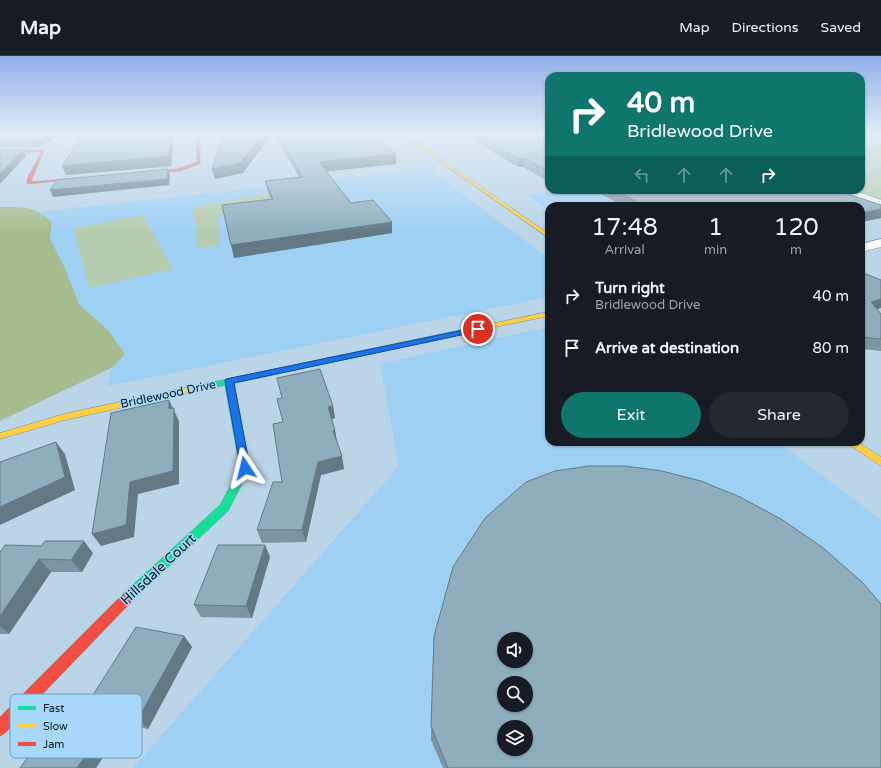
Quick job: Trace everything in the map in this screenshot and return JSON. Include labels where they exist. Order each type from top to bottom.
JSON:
[{"type":"street","points":[[35,167],[29,179],[29,183],[98,177]]},
{"type":"street","points":[[128,174],[189,167]]},
{"type":"street","points":[[450,167],[545,233]]},
{"type":"street","points":[[852,194],[881,204]]},
{"type":"street","points":[[865,247],[881,243]]},
{"type":"street","name":"Bridlewood Drive","points":[[0,436],[64,417],[545,315]]},
{"type":"street","name":"Hillsdale Court","points":[[33,694],[126,598],[224,508],[245,468],[229,381]]},
{"type":"street","points":[[857,446],[881,462]]},
{"type":"street","name":"Hillsdale Court","points":[[0,728],[10,718]]},
{"type":"shaded area","points":[[429,169],[545,256],[545,298],[107,386],[113,367],[125,354],[108,330],[79,304],[64,266],[50,239],[52,222],[39,212]]},
{"type":"shaded area","points":[[545,192],[545,194],[656,194],[673,202],[545,202],[545,208],[526,195]]},
{"type":"shaded area","points":[[545,328],[545,446],[783,446],[881,520],[881,768],[133,768],[399,466],[380,364]]},
{"type":"green space","points":[[865,167],[881,167],[881,202],[858,194],[865,194]]},
{"type":"green space","points":[[273,192],[275,197],[266,198],[270,205],[280,208],[218,216],[220,245],[198,248],[193,208]]},
{"type":"green space","points":[[0,207],[28,208],[34,210],[52,222],[50,239],[64,266],[79,304],[108,330],[125,354],[113,367],[0,421]]},
{"type":"green space","points":[[143,215],[173,269],[89,288],[74,228]]},
{"type":"building","points":[[0,167],[6,167],[0,174]]},
{"type":"building","points":[[297,167],[323,167],[351,203],[373,200],[392,222],[231,245],[222,205],[273,199],[265,181],[302,177]]},
{"type":"building","points":[[168,169],[167,179],[50,190],[57,180]]},
{"type":"building","points":[[621,194],[848,194],[881,205],[881,209],[865,212],[865,202],[637,202]]},
{"type":"building","points":[[865,274],[881,280],[881,299],[871,302],[881,314],[881,339],[865,337]]},
{"type":"building","points":[[320,369],[333,406],[328,407],[335,430],[333,431],[342,456],[318,462],[302,530],[257,530],[273,482],[282,482],[273,424],[283,422],[277,399],[282,398],[277,378]]},
{"type":"building","points":[[169,400],[169,409],[174,408],[173,471],[130,482],[126,525],[92,534],[111,413]]},
{"type":"building","points":[[56,442],[65,477],[0,507],[0,462]]},
{"type":"building","points":[[589,466],[625,466],[662,471],[701,481],[740,497],[781,519],[822,547],[862,582],[881,604],[881,768],[448,768],[431,726],[434,636],[453,567],[485,518],[526,482],[555,471]]},
{"type":"building","points":[[45,541],[84,541],[71,560],[39,559],[0,616],[0,552],[5,545],[41,546]]},
{"type":"building","points":[[218,545],[265,545],[246,606],[194,605]]},
{"type":"building","points":[[136,627],[184,636],[142,712],[142,694],[94,694]]},
{"type":"building","points":[[27,758],[84,758],[77,768],[20,768]]},
{"type":"traffic: fast","points":[[213,385],[490,326]]},
{"type":"traffic: fast","points":[[130,595],[224,508],[245,468],[229,381]]},
{"type":"traffic: slow","points":[[450,167],[545,233]]},
{"type":"traffic: slow","points":[[490,326],[545,315]]},
{"type":"traffic: slow","points":[[0,436],[64,417],[213,385]]},
{"type":"traffic: slow","points":[[857,446],[881,462]]},
{"type":"traffic: jam","points":[[35,167],[29,179],[29,183],[85,178]]},
{"type":"traffic: jam","points":[[139,173],[179,170],[187,167]]},
{"type":"traffic: jam","points":[[33,694],[130,595]]},
{"type":"traffic: jam","points":[[0,728],[10,718]]},
{"type":"route","points":[[245,468],[229,381],[478,329]]}]
